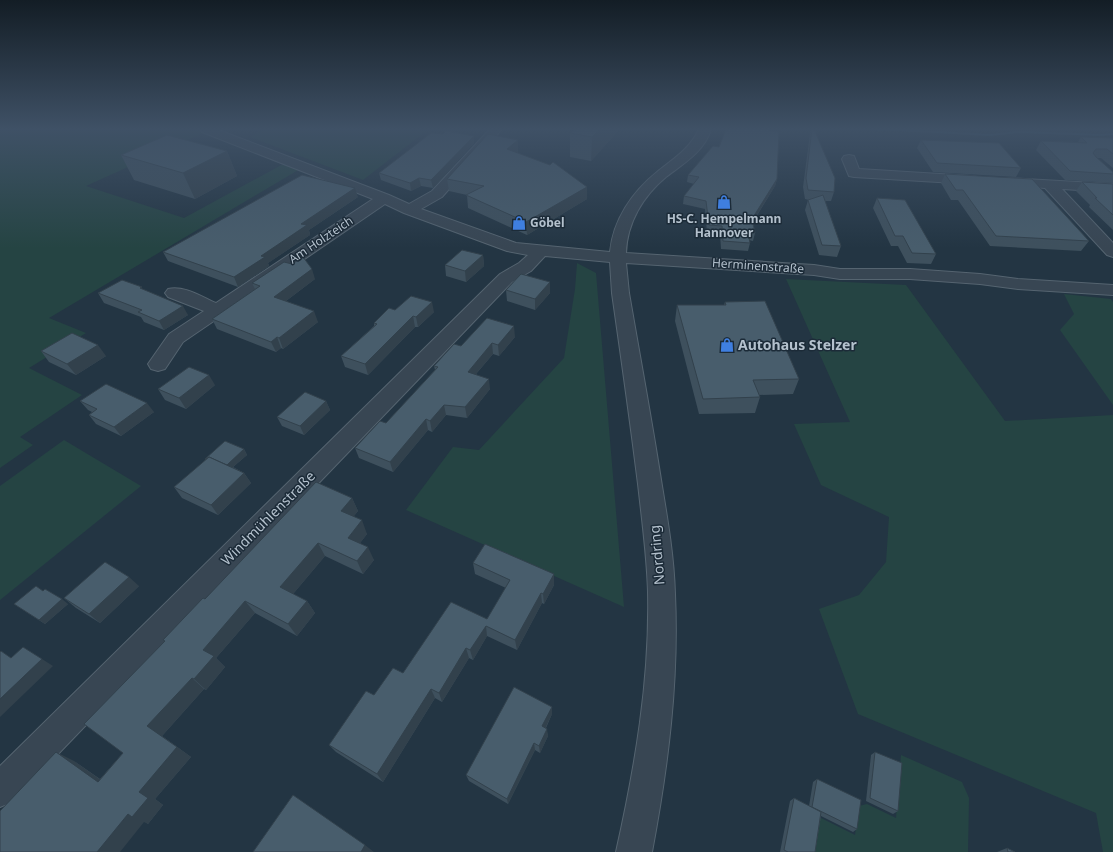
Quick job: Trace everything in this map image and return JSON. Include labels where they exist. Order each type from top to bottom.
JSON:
[{"type":"street","name":"Herminenstraße","points":[[309,169],[384,198],[409,210],[513,248],[540,252],[618,258],[806,269],[840,274],[918,275],[980,279],[1018,284],[1113,290]]},
{"type":"street","points":[[409,210],[437,194],[460,169]]},
{"type":"street","name":"Nordring","points":[[634,852],[645,802],[657,714],[661,616],[659,558],[618,258],[620,237],[624,222],[633,207],[653,182],[669,169]]},
{"type":"street","points":[[853,169],[858,187]]},
{"type":"street","points":[[854,173],[1113,188]]},
{"type":"street","points":[[1050,185],[1113,252]]},
{"type":"street","name":"Am Holzteich","points":[[158,364],[176,338],[384,198]]},
{"type":"street","name":"Windmühlenstraße","points":[[0,790],[506,278],[525,267],[540,252]]},
{"type":"street","points":[[174,293],[180,294],[218,310]]},
{"type":"green space","points":[[0,169],[124,169],[86,186],[184,218],[274,169],[300,169],[49,318],[86,333],[29,368],[82,395],[20,437],[33,445],[0,468]]},
{"type":"green space","points":[[333,169],[378,169],[363,180]]},
{"type":"green space","points":[[577,263],[596,273],[624,607],[406,510],[453,447],[479,450],[564,358],[575,289]]},
{"type":"green space","points":[[786,279],[906,285],[1005,421],[1113,415],[1113,852],[1103,852],[1096,813],[858,714],[819,609],[859,595],[886,562],[889,517],[821,485],[794,424],[850,422]]},
{"type":"green space","points":[[1064,294],[1111,299],[1113,302],[1113,405],[1060,330],[1074,314]]},
{"type":"green space","points":[[64,440],[141,486],[0,600],[0,486]]},
{"type":"green space","points":[[901,755],[962,782],[969,798],[968,852],[815,852],[819,817],[855,835],[859,806],[867,804],[896,818]]},
{"type":"building","points":[[168,169],[191,169],[183,173]]},
{"type":"building","points":[[385,169],[442,169],[431,180],[419,178],[410,183],[379,173]]},
{"type":"building","points":[[456,169],[562,169],[587,187],[526,222],[466,195],[484,186],[447,179]]},
{"type":"building","points":[[693,169],[777,169],[777,179],[752,219],[755,233],[748,232],[750,243],[723,241],[722,226],[709,225],[706,201],[684,196],[699,177],[688,175]]},
{"type":"building","points":[[807,169],[831,169],[835,178],[834,192],[808,190],[806,178]]},
{"type":"building","points":[[1068,169],[1109,169],[1113,174],[1070,171]]},
{"type":"building","points":[[945,174],[1032,179],[1089,241],[996,236],[963,190],[956,190]]},
{"type":"building","points":[[302,175],[355,188],[301,224],[307,225],[261,256],[265,257],[234,277],[163,252]]},
{"type":"building","points":[[1082,182],[1113,184],[1113,215],[1095,198],[1097,198]]},
{"type":"building","points":[[823,195],[841,246],[822,245],[808,200]]},
{"type":"building","points":[[877,198],[905,200],[936,254],[912,253],[903,236],[895,236]]},
{"type":"building","points":[[462,250],[483,255],[465,271],[445,265]]},
{"type":"building","points":[[303,257],[312,269],[274,297],[314,311],[279,338],[277,337],[271,342],[212,319],[260,286],[252,283],[284,262],[292,264]]},
{"type":"building","points":[[521,274],[550,282],[535,299],[506,290]]},
{"type":"building","points":[[122,280],[142,287],[140,288],[183,306],[159,321],[138,312],[142,310],[98,293]]},
{"type":"building","points":[[411,296],[432,302],[416,317],[413,316],[365,364],[341,356],[377,324],[374,323],[389,308],[395,310]]},
{"type":"building","name":"Autohaus Stelzer","points":[[765,301],[799,379],[753,380],[760,397],[703,399],[677,305],[726,305],[725,302]]},
{"type":"building","points":[[487,318],[514,326],[498,345],[492,343],[468,372],[489,379],[465,407],[444,405],[430,421],[426,419],[390,462],[355,448],[380,421],[386,423],[438,367],[434,366],[454,344],[461,346]]},
{"type":"building","points":[[72,333],[98,345],[67,364],[41,351]]},
{"type":"building","points":[[189,367],[209,375],[179,398],[158,389]]},
{"type":"building","points":[[106,384],[147,403],[114,427],[89,415],[97,409],[80,401]]},
{"type":"building","points":[[305,392],[326,401],[300,426],[277,417]]},
{"type":"building","points":[[225,441],[244,449],[227,465],[209,457],[205,459]]},
{"type":"building","points":[[209,457],[244,473],[211,505],[174,487]]},
{"type":"building","points":[[316,482],[352,498],[341,511],[362,520],[348,538],[368,547],[357,561],[318,543],[280,587],[307,601],[288,624],[245,601],[203,650],[214,656],[194,679],[192,678],[147,726],[177,747],[139,792],[148,798],[132,817],[128,814],[97,852],[0,852],[0,811],[56,752],[98,782],[123,753],[84,724],[165,641],[163,640],[203,598],[205,599]]},
{"type":"building","points":[[485,544],[554,574],[543,594],[541,593],[515,640],[486,626],[470,650],[466,648],[439,693],[431,689],[377,774],[329,745],[366,691],[374,695],[393,668],[403,673],[451,602],[487,619],[510,580],[473,563]]},
{"type":"building","points":[[105,562],[129,577],[89,614],[64,598]]},
{"type":"building","points":[[36,586],[43,591],[45,589],[62,599],[39,620],[14,604]]},
{"type":"building","points":[[23,647],[42,659],[0,699],[0,652],[1,651],[11,658]]},
{"type":"building","points":[[514,687],[552,707],[542,726],[547,729],[539,746],[534,743],[507,799],[466,775]]},
{"type":"building","points":[[875,752],[902,763],[898,811],[870,798]]},
{"type":"building","points":[[817,779],[861,800],[857,829],[812,807]]},
{"type":"building","points":[[293,795],[365,845],[361,852],[253,852]]},
{"type":"building","points":[[794,798],[821,812],[815,852],[788,852],[784,850]]},
{"type":"building","points":[[1007,848],[1015,852],[1008,852]]},
{"type":"place","name":"HS-C. Hempelmann Hannover","points":[[724,202]]},
{"type":"place","name":"Göbel","points":[[519,223]]},
{"type":"place","name":"Autohaus Stelzer","points":[[727,345]]}]
